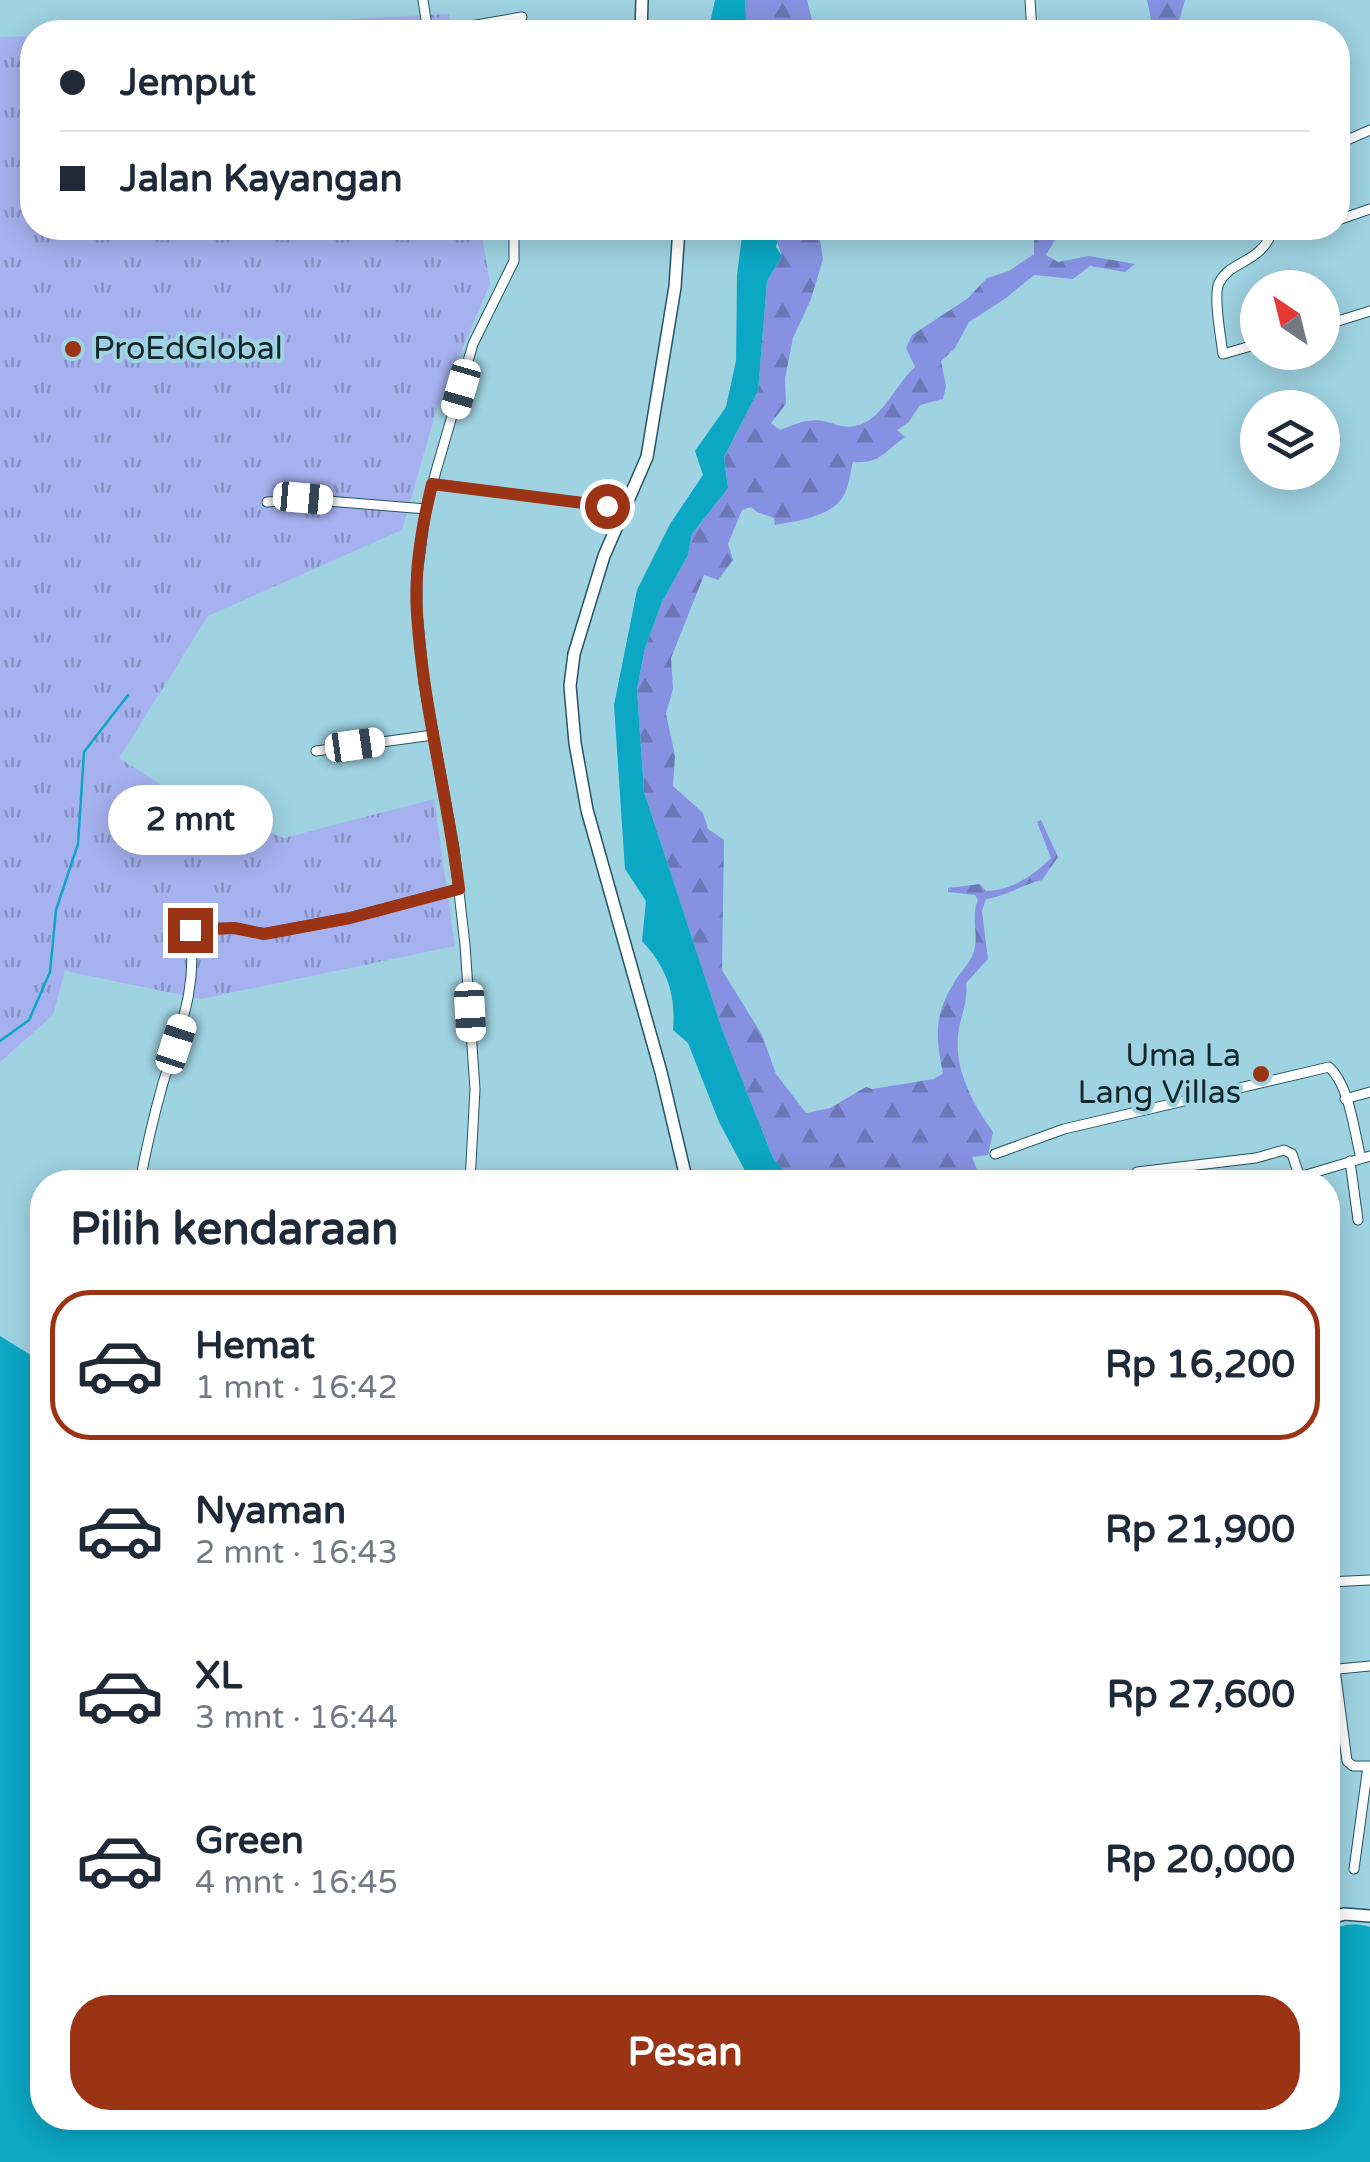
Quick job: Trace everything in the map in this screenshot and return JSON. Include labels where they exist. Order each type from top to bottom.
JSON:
[{"type":"street","points":[[505,20],[522,17]]},
{"type":"street","points":[[471,1170],[475,1088],[459,889],[416,612],[420,547],[432,484],[473,344],[514,261],[514,240]]},
{"type":"street","points":[[678,240],[675,287],[647,456],[604,556],[574,654],[570,686],[587,810],[661,1072],[684,1170]]},
{"type":"street","points":[[1240,349],[1223,354],[1218,288],[1226,275],[1270,240]]},
{"type":"street","points":[[1340,320],[1370,311]]},
{"type":"street","points":[[432,484],[607,506]]},
{"type":"street","points":[[267,502],[303,498],[426,509]]},
{"type":"street","points":[[316,750],[433,735]]},
{"type":"street","points":[[143,1170],[164,1082],[188,1007],[194,963],[190,930],[234,928],[264,934],[350,918],[459,889]]},
{"type":"street","points":[[996,1154],[1064,1129],[1328,1068],[1334,1072],[1366,1157],[1324,1170]]},
{"type":"street","points":[[1345,1099],[1370,1092]]},
{"type":"street","points":[[1154,1170],[1256,1158],[1284,1150],[1292,1154],[1297,1170]]},
{"type":"street","points":[[1350,1161],[1358,1220]]},
{"type":"street","points":[[1340,1581],[1370,1580]]},
{"type":"street","points":[[1340,1669],[1370,1666]]},
{"type":"street","points":[[1340,1712],[1347,1761],[1353,1766],[1369,1766],[1354,1869]]},
{"type":"street","points":[[1340,1915],[1370,1916]]},
{"type":"green space","points":[[745,0],[807,0],[812,20],[746,20]]},
{"type":"green space","points":[[1147,0],[1185,0],[1179,20],[1151,20]]},
{"type":"green space","points":[[449,14],[450,20],[330,20]]},
{"type":"green space","points":[[20,36],[20,240],[483,240],[490,284],[437,408],[402,530],[208,616],[119,758],[180,797],[284,838],[434,799],[455,946],[201,999],[65,971],[53,1015],[0,1062],[0,37]]},
{"type":"green space","points":[[776,240],[820,240],[823,259],[793,338],[785,378],[786,404],[771,423],[780,430],[815,420],[843,426],[868,421],[915,367],[906,348],[912,335],[967,299],[987,278],[1009,271],[1034,254],[1034,240],[1055,240],[1046,255],[1058,262],[1089,256],[1135,264],[1125,272],[1090,266],[1073,279],[1034,275],[969,322],[955,348],[941,361],[946,386],[943,399],[920,405],[908,423],[897,430],[905,437],[881,456],[853,462],[846,491],[831,508],[813,517],[775,525],[774,518],[751,507],[742,510],[728,544],[733,560],[718,580],[704,575],[671,658],[673,689],[666,714],[675,756],[673,786],[703,813],[708,829],[724,840],[722,970],[762,1035],[776,1074],[806,1113],[830,1108],[866,1087],[934,1079],[943,1073],[938,1036],[940,1015],[948,993],[973,954],[978,900],[975,895],[948,892],[948,888],[980,884],[986,891],[996,890],[1037,871],[1051,858],[1037,822],[1041,820],[1058,857],[1042,880],[986,899],[982,911],[988,959],[966,983],[958,1037],[960,1063],[973,1099],[993,1132],[988,1155],[972,1157],[977,1170],[783,1170],[773,1158],[723,1032],[644,792],[637,689],[645,648],[662,602],[688,555],[692,534],[728,488],[724,457],[758,391],[767,281],[782,256]]},
{"type":"shaded area","points":[[715,0],[745,0],[746,20],[711,20]]},
{"type":"shaded area","points":[[741,240],[778,240],[776,247],[782,256],[767,281],[758,391],[724,457],[728,488],[692,534],[688,555],[662,602],[645,648],[637,689],[644,792],[723,1032],[773,1158],[783,1170],[745,1170],[719,1122],[688,1043],[673,1030],[668,982],[642,941],[646,901],[625,869],[614,705],[637,590],[670,524],[703,475],[695,451],[726,407],[736,361]]},
{"type":"shaded area","points":[[0,1336],[30,1355],[30,2130],[1340,2130],[1340,1927],[1353,1924],[1370,1927],[1370,2162],[0,2162]]},
{"type":"waterway","points":[[0,1041],[29,1020],[50,972],[56,910],[78,844],[84,752],[128,695]]},
{"type":"place","name":"ProEdGlobal","points":[[73,349]]},
{"type":"place","name":"Uma La Lang Villas","points":[[1261,1074]]},
{"type":"route","points":[[190,930],[234,928],[264,934],[350,918],[459,889],[416,612],[420,547],[432,484],[607,506]]}]
